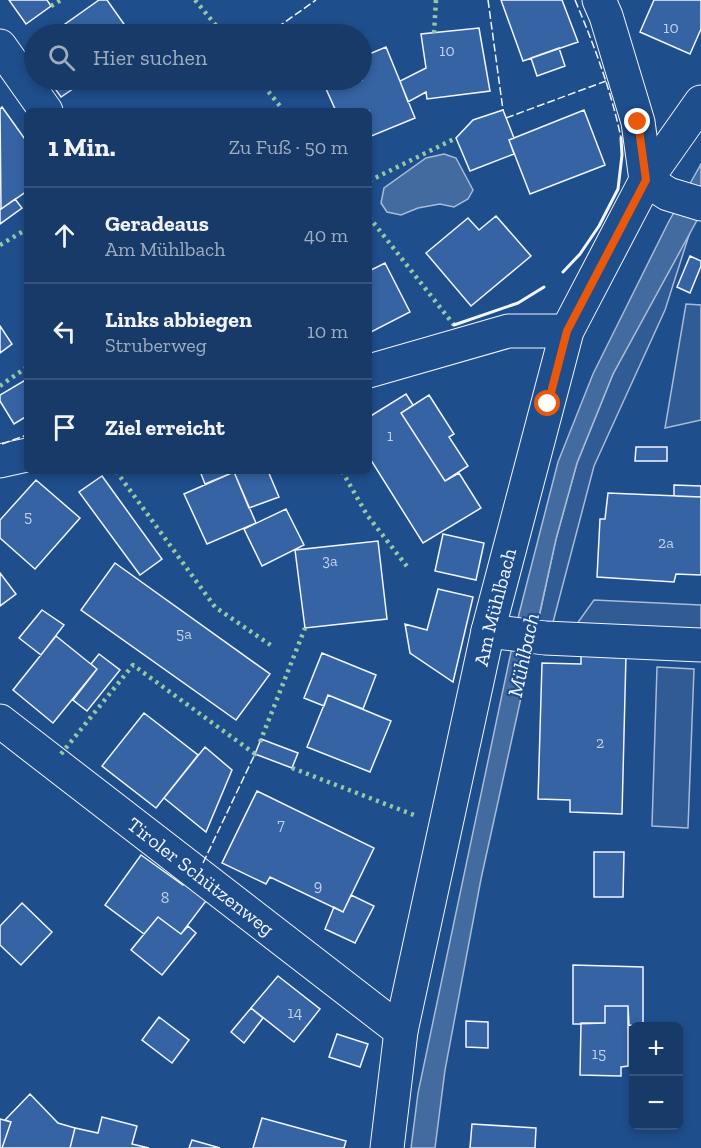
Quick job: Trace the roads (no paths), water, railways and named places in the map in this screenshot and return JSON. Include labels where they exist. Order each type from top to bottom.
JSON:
[{"type":"street","points":[[599,0],[606,16],[657,187],[701,204]]},
{"type":"street","points":[[0,46],[24,80]]},
{"type":"street","points":[[31,90],[44,108]]},
{"type":"street","name":"Am Mühlbach","points":[[387,1148],[401,1031],[498,632],[567,331],[657,187],[701,102]]},
{"type":"street","points":[[372,369],[508,331],[567,331]]},
{"type":"street","points":[[0,461],[24,456]]},
{"type":"street","points":[[498,632],[545,638],[701,645]]},
{"type":"street","name":"Tiroler Schützenweg","points":[[0,721],[401,1031]]},
{"type":"water","points":[[444,154],[456,158],[473,190],[468,199],[454,207],[440,204],[418,208],[401,215],[387,212],[381,203],[384,188],[426,158]]},
{"type":"water","name":"Mühlbach","points":[[701,164],[701,213],[613,374],[577,463],[556,539],[481,879],[445,1070],[435,1148],[411,1148],[418,1093],[519,614],[558,462],[593,374],[668,223]]}]
